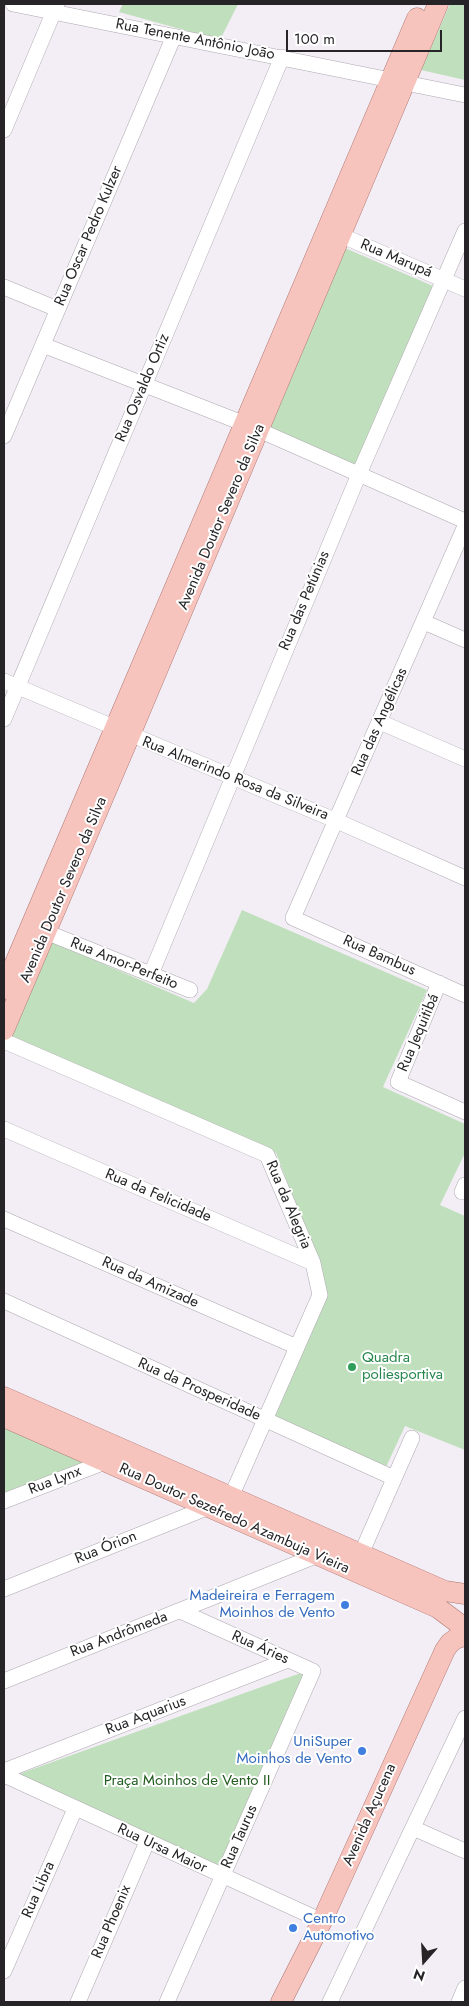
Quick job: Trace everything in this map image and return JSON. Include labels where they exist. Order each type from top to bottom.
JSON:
[{"type":"main road","name":"Avenida Doutor Severo da Silva","points":[[4,1030],[38,929],[398,80],[423,4]]},
{"type":"main road","name":"Avenida Doutor Severo da Silva","points":[[398,80],[438,4]]},
{"type":"main road","name":"Avenida Doutor Severo da Silva","points":[[4,989],[38,929]]},
{"type":"main road","name":"Rua Doutor Sezefredo Azambuja Vieira","points":[[4,1397],[445,1591],[465,1594]]},
{"type":"main road","name":"Rua Doutor Sezefredo Azambuja Vieira","points":[[4,1417],[438,1608],[464,1633]]},
{"type":"main road","points":[[430,1605],[440,1624],[445,1650]]},
{"type":"main road","points":[[445,1650],[450,1643],[464,1633],[461,1618],[465,1606]]},
{"type":"main road","name":"Avenida Açucena","points":[[281,2002],[322,1922],[445,1650]]},
{"type":"street","name":"Rua Tenente Antônio João","points":[[13,4],[56,8],[174,36],[465,95]]},
{"type":"street","points":[[4,130],[56,8]]},
{"type":"street","name":"Rua Oscar Pedro Kulzer","points":[[4,436],[174,36]]},
{"type":"street","name":"Rua Osvaldo Ortiz","points":[[4,719],[11,684],[144,385],[282,57]]},
{"type":"street","name":"Rua das Petúnias","points":[[151,974],[358,474],[465,231]]},
{"type":"street","name":"Rua Marupá","points":[[334,232],[465,289]]},
{"type":"street","points":[[4,287],[57,309]]},
{"type":"street","points":[[42,345],[252,427],[465,521]]},
{"type":"street","name":"Rua das Angélicas","points":[[293,918],[465,526]]},
{"type":"street","points":[[424,622],[465,640]]},
{"type":"street","name":"Rua Almerindo Rosa da Silveira","points":[[11,684],[337,821],[465,878]]},
{"type":"street","points":[[380,722],[465,759]]},
{"type":"street","name":"Rua Bambus","points":[[293,918],[465,995]]},
{"type":"street","name":"Rua Amor-Perfeito","points":[[38,929],[190,990]]},
{"type":"street","name":"Rua Jequitibá","points":[[439,983],[398,1082],[465,1112]]},
{"type":"street","name":"Rua da Alegria","points":[[4,1041],[267,1155],[313,1263],[320,1295],[231,1497]]},
{"type":"street","name":"Rua da Felicidade","points":[[4,1129],[313,1263]]},
{"type":"street","name":"Rua da Amizade","points":[[4,1219],[297,1347]]},
{"type":"street","name":"Rua da Prosperidade","points":[[4,1301],[394,1478]]},
{"type":"street","points":[[361,1554],[412,1438]]},
{"type":"street","name":"Rua Lynx","points":[[4,1501],[105,1462]]},
{"type":"street","points":[[209,1507],[231,1497]]},
{"type":"street","name":"Rua Órion","points":[[4,1589],[209,1507]]},
{"type":"street","name":"Rua Andrômeda","points":[[4,1679],[318,1555]]},
{"type":"street","name":"Rua Áries","points":[[180,1611],[313,1672]]},
{"type":"street","name":"Rua Aquarius","points":[[4,1773],[288,1660]]},
{"type":"street","name":"Rua Taurus","points":[[167,2002],[313,1672]]},
{"type":"street","points":[[330,2002],[465,1718]]},
{"type":"street","name":"Rua Ursa Maior","points":[[4,1773],[147,1842],[322,1922]]},
{"type":"street","name":"Rua Libra","points":[[4,1971],[75,1808]]},
{"type":"street","points":[[413,1828],[465,1851]]},
{"type":"street","name":"Rua Phoenix","points":[[78,2002],[147,1842]]},
{"type":"street","points":[[459,2002],[465,1988]]},
{"type":"green space","points":[[123,4],[238,4],[220,40],[119,12]]},
{"type":"green space","points":[[450,4],[465,4],[465,80],[421,70]]},
{"type":"green space","points":[[345,248],[433,286],[355,467],[267,429]]},
{"type":"green space","points":[[242,910],[427,990],[383,1087],[465,1124],[465,1153],[440,1205],[465,1216],[465,1450],[405,1426],[386,1467],[274,1418],[326,1291],[324,1278],[276,1153],[8,1035],[50,941],[194,1003],[207,989]]},
{"type":"green space","points":[[4,1424],[93,1462],[4,1497]]},
{"type":"green space","name":"Praça Moinhos de Vento II","points":[[304,1672],[219,1866],[19,1774],[278,1681]]},
{"type":"place","name":"Quadra poliesportiva","points":[[352,1367]]},
{"type":"place","name":"Madeireira e Ferragem Moinhos de Vento","points":[[345,1605]]},
{"type":"place","name":"UniSuper Moinhos de Vento","points":[[362,1751]]},
{"type":"place","name":"Centro Automotivo","points":[[293,1928]]}]
